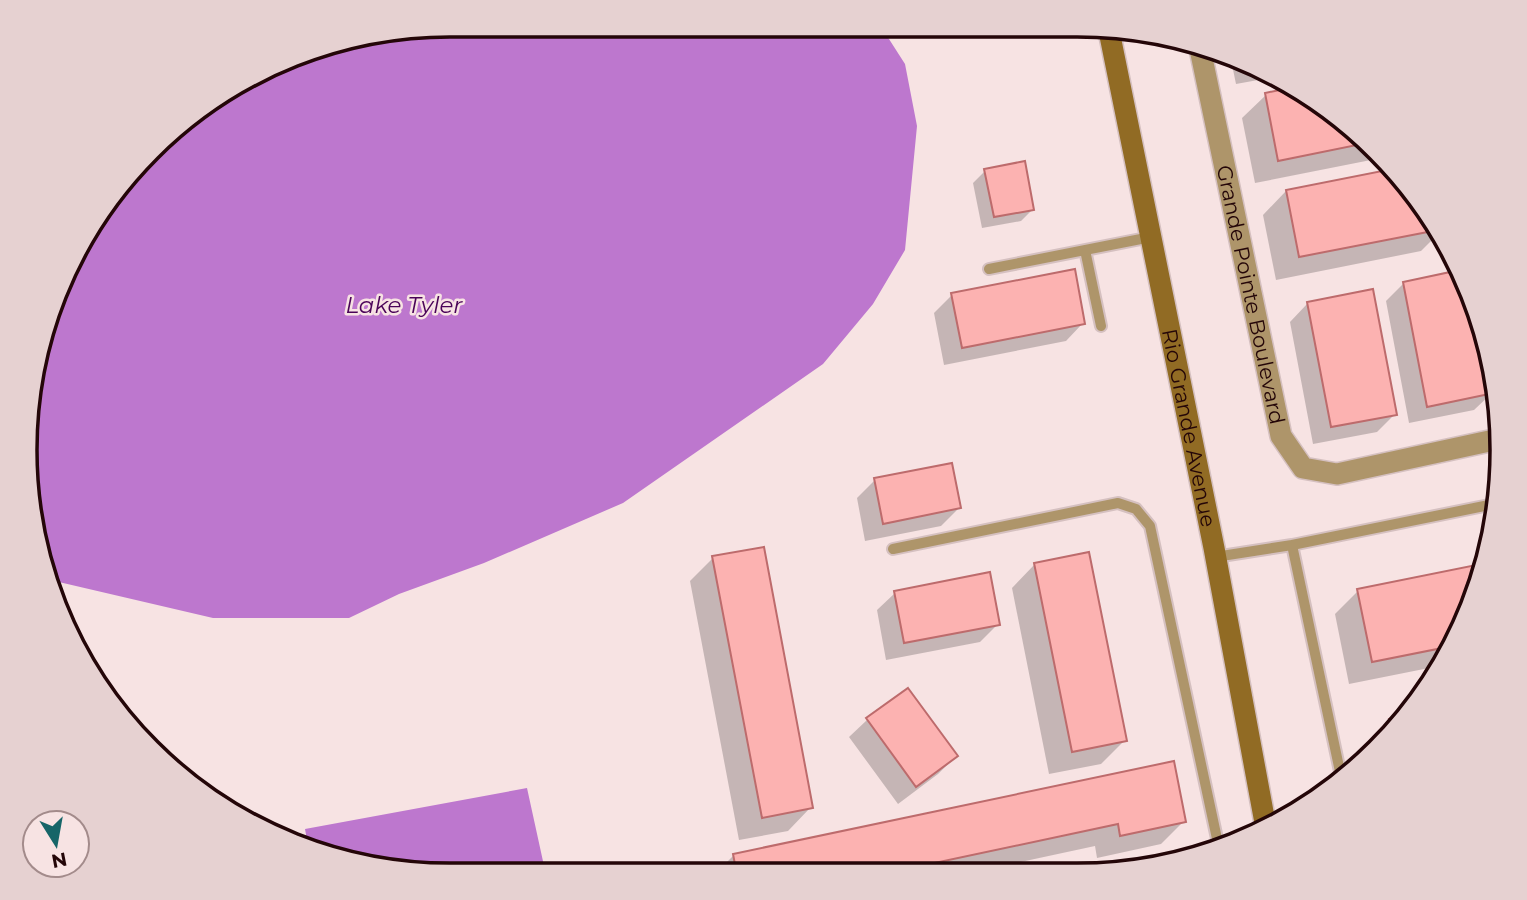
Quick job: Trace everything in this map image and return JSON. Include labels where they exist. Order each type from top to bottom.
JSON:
[{"type":"street","name":"Rio Grande Avenue","points":[[1111,38],[1215,557],[1264,819]]},
{"type":"street","name":"Grande Pointe Boulevard","points":[[1202,56],[1281,436],[1303,468],[1337,474],[1490,440]]},
{"type":"lane","points":[[989,269],[1151,237]]},
{"type":"lane","points":[[1085,250],[1101,326]]},
{"type":"lane","points":[[893,550],[1118,503],[1136,509],[1150,526],[1217,838]]},
{"type":"lane","points":[[1215,557],[1292,545],[1487,505]]},
{"type":"lane","points":[[1292,545],[1339,769]]},
{"type":"water","name":"Lake Tyler","points":[[450,37],[888,37],[905,64],[917,126],[905,250],[873,304],[823,364],[623,503],[484,563],[399,594],[349,618],[213,618],[59,582],[45,531],[38,477],[40,396],[51,343],[68,292],[106,220],[139,178],[178,139],[220,106],[267,79],[343,51],[396,40]]},
{"type":"water","points":[[527,788],[543,863],[396,860],[317,841],[306,837],[305,829]]},
{"type":"building","points":[[1280,90],[1284,92],[1329,122],[1356,145],[1278,161],[1265,93]]},
{"type":"building","points":[[1025,161],[1034,210],[994,217],[984,169]]},
{"type":"building","points":[[1381,171],[1405,198],[1428,232],[1299,257],[1286,190]]},
{"type":"building","points":[[1075,269],[1085,324],[962,348],[951,293]]},
{"type":"building","points":[[1450,272],[1476,343],[1487,395],[1427,407],[1403,282]]},
{"type":"building","points":[[1373,289],[1397,415],[1331,427],[1307,302]]},
{"type":"building","points":[[952,463],[961,508],[883,524],[874,478]]},
{"type":"building","points":[[764,547],[813,808],[762,818],[712,556]]},
{"type":"building","points":[[1089,552],[1127,741],[1072,752],[1034,563]]},
{"type":"building","points":[[1473,566],[1459,608],[1440,648],[1372,662],[1357,589]]},
{"type":"building","points":[[990,572],[1000,625],[904,643],[894,591]]},
{"type":"building","points":[[908,688],[958,756],[916,787],[866,718]]},
{"type":"building","points":[[1174,761],[1186,822],[1120,836],[1118,824],[934,863],[735,863],[733,854]]}]
